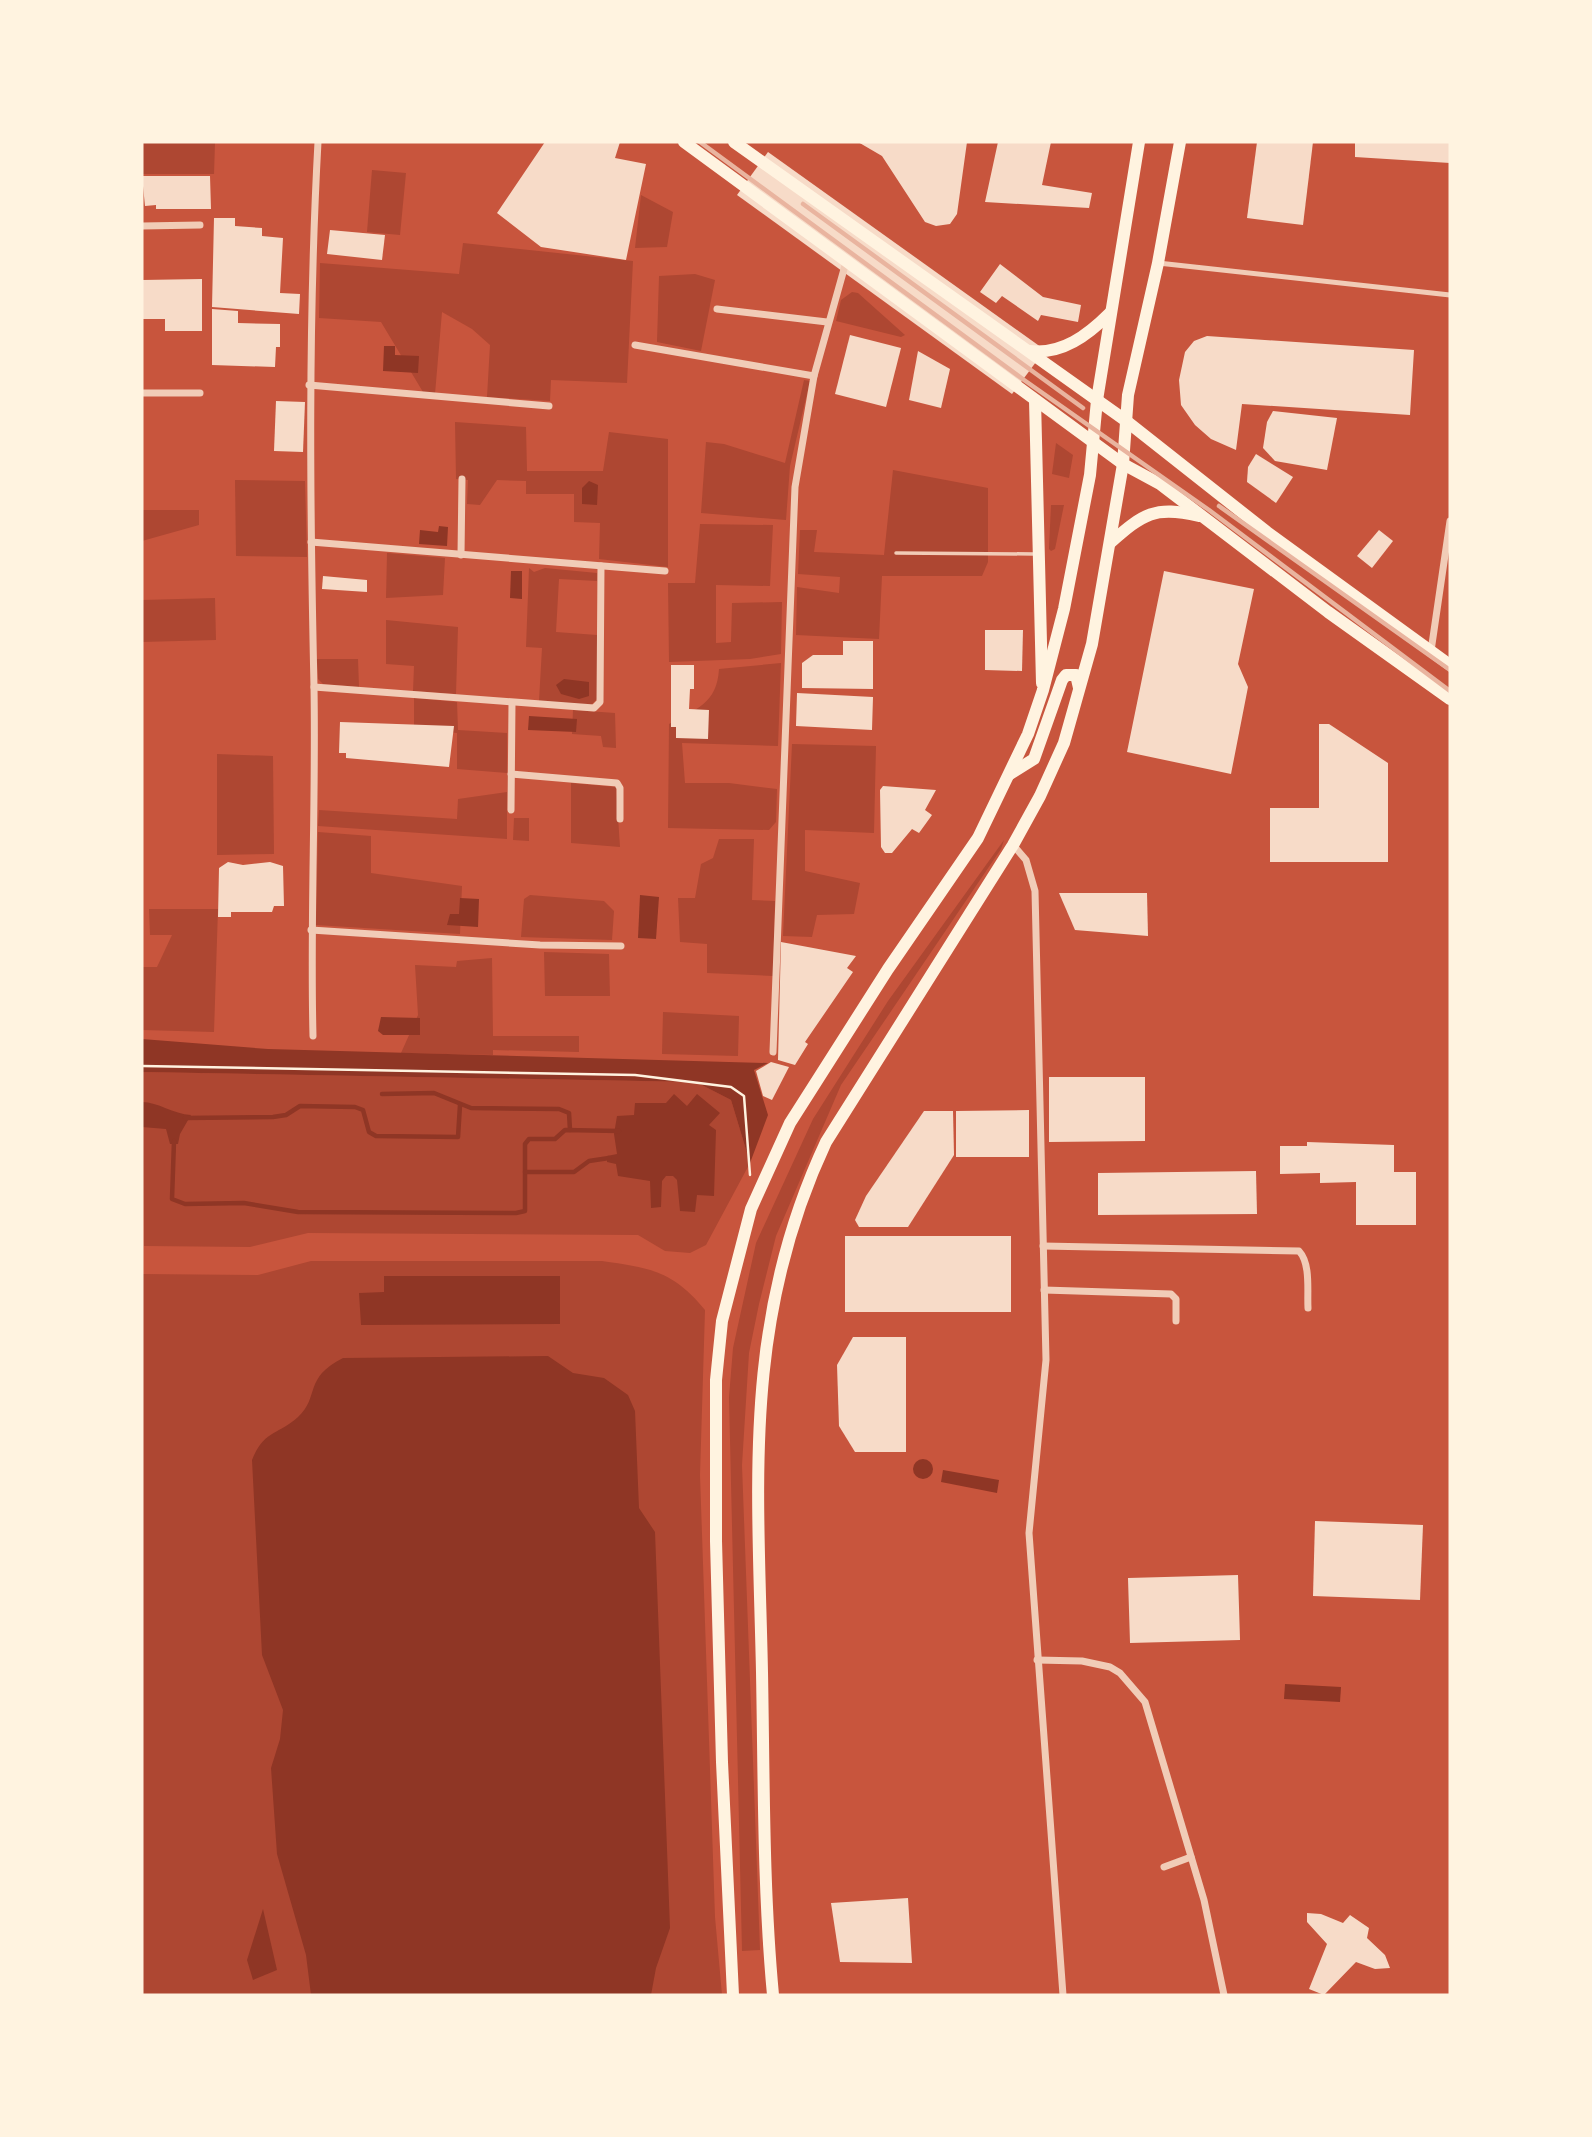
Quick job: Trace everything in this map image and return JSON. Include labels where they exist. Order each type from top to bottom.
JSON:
[{"type":"main road","points":[[684,142],[1123,464],[1160,484],[1328,612],[1450,699]]},
{"type":"main road","points":[[734,142],[1125,420],[1267,532],[1450,665]]},
{"type":"main road","points":[[733,1995],[722,1762],[716,1541],[716,1380],[722,1321],[751,1209],[790,1124],[888,969],[978,838],[1010,774],[1043,690],[1064,609],[1094,441],[1097,400],[1110,313],[1139,142]]},
{"type":"main road","points":[[773,1995],[766,1886],[758,1448],[762,1368],[778,1276],[803,1192],[826,1142],[1013,845],[1041,796],[1064,743],[1099,611],[1123,464],[1125,420],[1180,142]]},
{"type":"main road","points":[[1029,351],[1037,352],[1078,341],[1110,313]]},
{"type":"main road","points":[[1035,400],[1040,665],[1043,690]]},
{"type":"main road","points":[[1110,543],[1135,522],[1151,513],[1172,509],[1203,516]]},
{"type":"main road","points":[[1010,774],[1034,759],[1066,675],[1076,675],[1079,690]]},
{"type":"street","points":[[313,1036],[310,930],[314,687],[309,385],[318,142]]},
{"type":"street","points":[[142,226],[200,225]]},
{"type":"street","points":[[773,1052],[795,487],[814,376],[846,262]]},
{"type":"street","points":[[1158,263],[1450,295]]},
{"type":"street","points":[[717,309],[827,322]]},
{"type":"street","points":[[635,345],[814,376]]},
{"type":"street","points":[[309,385],[550,405]]},
{"type":"street","points":[[142,393],[200,393]]},
{"type":"street","points":[[461,555],[462,479]]},
{"type":"street","points":[[1431,652],[1450,521]]},
{"type":"street","points":[[312,542],[665,571]]},
{"type":"street","points":[[314,687],[587,709],[597,707],[601,566]]},
{"type":"street","points":[[511,810],[512,703]]},
{"type":"street","points":[[511,774],[617,783],[620,788],[620,819]]},
{"type":"street","points":[[1013,845],[1026,860],[1035,891],[1045,1376],[1029,1534],[1063,1995]]},
{"type":"street","points":[[310,930],[540,945],[621,946]]},
{"type":"street","points":[[1043,1245],[1299,1251],[1304,1257],[1306,1268],[1308,1308]]},
{"type":"street","points":[[1044,1290],[1171,1294],[1176,1299],[1176,1321]]},
{"type":"street","points":[[1037,1660],[1082,1661],[1110,1668],[1120,1673],[1145,1702],[1204,1900],[1224,1995]]},
{"type":"street","points":[[1164,1867],[1191,1857]]},
{"type":"lane","points":[[896,553],[1038,554]]},
{"type":"path","points":[[142,1066],[635,1075],[731,1087],[744,1096],[751,1181]]},
{"type":"shaded area","points":[[142,142],[215,142],[214,174],[142,174]]},
{"type":"shaded area","points":[[372,170],[406,173],[400,235],[367,232]]},
{"type":"shaded area","points":[[641,195],[673,212],[667,247],[635,248]]},
{"type":"shaded area","points":[[463,243],[633,261],[627,383],[551,380],[550,401],[487,397],[490,345],[472,329],[442,312],[435,394],[423,392],[381,322],[319,318],[320,263],[459,274]]},
{"type":"shaded area","points":[[695,274],[715,280],[701,351],[657,342],[659,276]]},
{"type":"shaded area","points":[[852,292],[858,293],[905,335],[901,337],[836,321],[841,300]]},
{"type":"shaded area","points":[[384,346],[395,346],[395,355],[419,356],[418,373],[383,371]]},
{"type":"shaded area","points":[[804,380],[810,381],[790,466],[786,520],[701,513],[706,442],[724,444],[785,463]]},
{"type":"shaded area","points":[[455,422],[526,427],[527,471],[603,471],[609,432],[668,439],[668,567],[599,559],[600,523],[574,522],[574,494],[526,494],[526,481],[497,480],[480,505],[467,504],[468,480],[456,479]]},
{"type":"shaded area","points":[[1056,443],[1073,455],[1069,478],[1052,474]]},
{"type":"shaded area","points":[[893,470],[988,488],[988,562],[982,576],[882,576],[879,639],[796,635],[797,587],[839,593],[840,577],[798,574],[800,530],[817,530],[814,552],[884,555]]},
{"type":"shaded area","points":[[235,480],[305,481],[307,557],[236,556]]},
{"type":"shaded area","points":[[589,481],[598,485],[597,505],[582,504],[582,488]]},
{"type":"shaded area","points":[[1051,505],[1064,505],[1055,549],[1051,551],[1049,549]]},
{"type":"shaded area","points":[[142,510],[199,510],[199,525],[142,541]]},
{"type":"shaded area","points":[[700,524],[773,525],[770,586],[716,585],[716,643],[731,642],[732,603],[782,602],[781,654],[750,659],[669,662],[668,583],[695,583]]},
{"type":"shaded area","points":[[439,526],[448,527],[447,546],[419,544],[420,530],[438,532]]},
{"type":"shaded area","points":[[387,553],[445,558],[443,595],[386,598]]},
{"type":"shaded area","points":[[529,568],[534,572],[545,568],[597,573],[597,581],[559,579],[556,632],[597,635],[597,699],[591,705],[539,701],[542,648],[526,647]]},
{"type":"shaded area","points":[[511,571],[522,571],[522,599],[510,598]]},
{"type":"shaded area","points":[[215,598],[216,640],[142,642],[142,600]]},
{"type":"shaded area","points":[[386,620],[458,627],[456,694],[413,691],[414,666],[386,664]]},
{"type":"shaded area","points":[[317,659],[358,659],[359,687],[323,684],[318,679]]},
{"type":"shaded area","points":[[781,663],[778,746],[682,743],[685,783],[729,783],[777,789],[776,822],[769,830],[668,828],[669,724],[696,709],[709,698],[714,690],[719,669]]},
{"type":"shaded area","points":[[564,679],[589,682],[589,696],[579,699],[561,694],[556,685]]},
{"type":"shaded area","points":[[414,698],[457,702],[458,730],[507,733],[507,773],[457,769],[457,733],[414,728]]},
{"type":"shaded area","points":[[573,710],[615,713],[616,748],[603,747],[601,736],[572,734]]},
{"type":"shaded area","points":[[529,716],[577,719],[576,732],[528,730]]},
{"type":"shaded area","points":[[792,744],[876,746],[874,833],[805,830],[805,871],[860,883],[854,914],[817,915],[812,937],[783,936]]},
{"type":"shaded area","points":[[217,754],[273,756],[274,854],[217,855]]},
{"type":"shaded area","points":[[571,783],[616,787],[620,847],[571,843]]},
{"type":"shaded area","points":[[507,792],[507,839],[318,826],[319,810],[457,819],[458,799]]},
{"type":"shaded area","points":[[514,818],[529,818],[529,841],[513,840]]},
{"type":"shaded area","points":[[318,832],[371,836],[371,873],[462,886],[460,934],[316,925]]},
{"type":"shaded area","points":[[719,839],[754,839],[752,900],[775,901],[773,976],[707,973],[707,944],[680,942],[678,898],[695,898],[701,864],[713,858]]},
{"type":"shaded area","points":[[1004,840],[1001,849],[841,1085],[776,1236],[759,1304],[749,1353],[742,1465],[760,1950],[742,1951],[729,1397],[733,1348],[756,1243],[813,1119],[888,1001]]},
{"type":"shaded area","points":[[530,895],[604,901],[614,911],[612,940],[521,937],[524,899]]},
{"type":"shaded area","points":[[640,895],[659,897],[656,939],[638,938]]},
{"type":"shaded area","points":[[460,898],[479,899],[478,927],[447,925],[450,914],[459,914]]},
{"type":"shaded area","points":[[149,909],[218,909],[214,1032],[142,1030],[142,967],[157,967],[172,935],[150,935]]},
{"type":"shaded area","points":[[544,952],[609,954],[610,996],[545,996]]},
{"type":"shaded area","points":[[492,958],[493,1036],[579,1036],[579,1052],[493,1050],[493,1055],[401,1053],[418,1015],[415,965],[456,967],[457,961]]},
{"type":"shaded area","points":[[663,1012],[739,1016],[738,1056],[662,1054]]},
{"type":"shaded area","points":[[381,1017],[420,1018],[420,1035],[383,1035],[378,1031]]},
{"type":"shaded area","points":[[142,1039],[268,1049],[768,1063],[754,1070],[768,1115],[750,1163],[731,1100],[696,1082],[142,1072]]},
{"type":"shaded area","points":[[142,1072],[696,1082],[731,1100],[750,1163],[706,1245],[690,1253],[665,1251],[638,1235],[308,1233],[250,1247],[144,1246]]},
{"type":"shaded area","points":[[674,1094],[687,1106],[697,1094],[720,1113],[709,1125],[716,1130],[714,1196],[697,1195],[695,1212],[680,1211],[677,1180],[673,1176],[666,1176],[662,1181],[661,1207],[651,1208],[650,1181],[618,1176],[616,1164],[607,1162],[607,1156],[617,1154],[614,1134],[617,1116],[634,1115],[635,1103],[666,1103]]},
{"type":"shaded area","points":[[142,1102],[191,1115],[180,1134],[178,1144],[170,1144],[166,1129],[142,1127]]},
{"type":"shaded area","points":[[311,1261],[602,1261],[648,1269],[671,1279],[705,1310],[700,1475],[715,1917],[722,1995],[142,1995],[142,1274],[258,1275]]},
{"type":"shaded area","points":[[384,1276],[560,1276],[560,1324],[361,1325],[359,1293],[384,1292]]},
{"type":"shaded area","points":[[548,1356],[573,1373],[604,1378],[628,1395],[635,1411],[639,1508],[655,1532],[670,1928],[656,1968],[651,1995],[311,1995],[306,1955],[277,1854],[271,1768],[280,1739],[283,1710],[262,1655],[252,1460],[261,1443],[305,1410],[322,1373],[343,1358]]},
{"type":"shaded area","points":[[923,1459],[930,1462],[933,1469],[930,1476],[923,1479],[916,1476],[913,1469],[916,1462]]},
{"type":"shaded area","points":[[943,1470],[999,1480],[997,1493],[941,1482]]},
{"type":"shaded area","points":[[1285,1684],[1341,1687],[1340,1702],[1284,1699]]},
{"type":"shaded area","points":[[263,1909],[277,1970],[253,1980],[247,1960]]},
{"type":"building","points":[[545,142],[620,142],[615,158],[646,164],[626,260],[541,247],[497,213]]},
{"type":"building","points":[[858,142],[967,142],[957,214],[950,224],[936,226],[925,222],[882,156]]},
{"type":"building","points":[[998,142],[1051,142],[1042,185],[1092,193],[1089,208],[985,202]]},
{"type":"building","points":[[1257,142],[1313,142],[1303,225],[1247,218]]},
{"type":"building","points":[[1355,142],[1450,142],[1450,163],[1355,157]]},
{"type":"building","points":[[768,152],[1045,350],[1012,394],[737,195]]},
{"type":"building","points":[[142,176],[210,176],[211,209],[156,209],[156,205],[145,206]]},
{"type":"building","points":[[214,218],[235,218],[235,226],[262,228],[262,236],[283,238],[280,293],[300,294],[299,314],[212,307]]},
{"type":"building","points":[[330,230],[385,235],[382,260],[327,254]]},
{"type":"building","points":[[1000,264],[1043,297],[1081,305],[1078,322],[1041,315],[1038,321],[1002,296],[996,303],[980,292]]},
{"type":"building","points":[[202,279],[202,331],[165,331],[165,319],[142,319],[142,280]]},
{"type":"building","points":[[212,309],[238,311],[238,323],[280,324],[280,347],[276,347],[275,367],[212,365]]},
{"type":"building","points":[[850,335],[901,348],[886,407],[835,394]]},
{"type":"building","points":[[1207,336],[1414,350],[1410,415],[1242,404],[1236,450],[1211,439],[1195,425],[1181,405],[1179,380],[1185,352],[1194,341]]},
{"type":"building","points":[[918,351],[950,369],[941,408],[909,400]]},
{"type":"building","points":[[276,401],[305,402],[303,452],[274,451]]},
{"type":"building","points":[[1273,411],[1337,418],[1327,470],[1275,461],[1263,448],[1267,422]]},
{"type":"building","points":[[1256,454],[1293,477],[1276,503],[1247,482],[1248,467]]},
{"type":"building","points":[[1379,530],[1393,541],[1372,568],[1357,556]]},
{"type":"building","points":[[1164,571],[1254,589],[1238,664],[1248,687],[1231,774],[1127,752]]},
{"type":"building","points":[[323,576],[367,580],[367,592],[322,589]]},
{"type":"building","points":[[985,630],[1023,630],[1022,671],[985,670]]},
{"type":"building","points":[[843,641],[873,641],[873,689],[802,688],[802,663],[813,655],[843,655]]},
{"type":"building","points":[[671,665],[694,665],[694,689],[690,689],[689,709],[709,710],[708,739],[676,738],[676,727],[671,727]]},
{"type":"building","points":[[797,693],[873,697],[872,730],[796,726]]},
{"type":"building","points":[[340,722],[454,726],[449,767],[346,758],[346,753],[339,753]]},
{"type":"building","points":[[1319,724],[1329,724],[1388,763],[1388,862],[1270,862],[1270,808],[1319,808]]},
{"type":"building","points":[[883,786],[936,790],[925,810],[932,815],[919,833],[912,829],[892,853],[885,853],[881,847],[880,790]]},
{"type":"building","points":[[228,862],[243,865],[270,862],[283,866],[284,906],[274,906],[272,912],[231,912],[231,917],[218,917],[219,868]]},
{"type":"building","points":[[1059,893],[1147,893],[1148,936],[1075,930]]},
{"type":"building","points":[[781,942],[856,956],[847,968],[853,972],[805,1042],[808,1044],[795,1065],[778,1060]]},
{"type":"building","points":[[771,1062],[789,1067],[772,1100],[763,1096],[756,1071]]},
{"type":"building","points":[[1049,1077],[1145,1077],[1145,1141],[1049,1142]]},
{"type":"building","points":[[1029,1110],[1029,1157],[956,1157],[956,1111]]},
{"type":"building","points":[[924,1111],[953,1111],[954,1155],[908,1227],[859,1227],[855,1220],[866,1196]]},
{"type":"building","points":[[1307,1142],[1394,1145],[1394,1172],[1416,1172],[1416,1225],[1356,1225],[1356,1182],[1320,1183],[1320,1173],[1280,1174],[1280,1146],[1307,1146]]},
{"type":"building","points":[[1256,1171],[1257,1214],[1098,1215],[1098,1173]]},
{"type":"building","points":[[845,1236],[1011,1236],[1011,1312],[845,1312]]},
{"type":"building","points":[[853,1337],[906,1337],[906,1452],[855,1452],[839,1426],[837,1365]]},
{"type":"building","points":[[1315,1521],[1423,1525],[1420,1600],[1313,1596]]},
{"type":"building","points":[[1238,1575],[1240,1640],[1130,1643],[1128,1578]]},
{"type":"building","points":[[908,1898],[912,1963],[840,1962],[831,1903]]},
{"type":"building","points":[[1307,1913],[1321,1914],[1343,1923],[1350,1915],[1369,1928],[1367,1938],[1385,1955],[1390,1968],[1375,1969],[1356,1962],[1324,1995],[1309,1989],[1327,1944],[1307,1922]]},
{"type":"waterway","points":[[382,1094],[434,1093],[471,1108],[559,1109],[569,1113],[570,1130]]},
{"type":"waterway","points":[[185,1118],[273,1117],[286,1115],[300,1106],[355,1107],[363,1110],[369,1132],[376,1136],[458,1137],[460,1105]]},
{"type":"waterway","points":[[174,1141],[172,1199],[185,1204],[244,1203],[298,1212],[516,1213],[525,1211],[525,1144],[529,1139],[555,1139],[565,1130],[619,1131]]},
{"type":"waterway","points":[[525,1172],[574,1172],[589,1161],[609,1158]]},
{"type":"railway","points":[[700,142],[1024,380],[1209,510],[1450,691]]},
{"type":"railway","points":[[803,204],[1083,408]]},
{"type":"railway","points":[[1219,506],[1450,670]]}]
